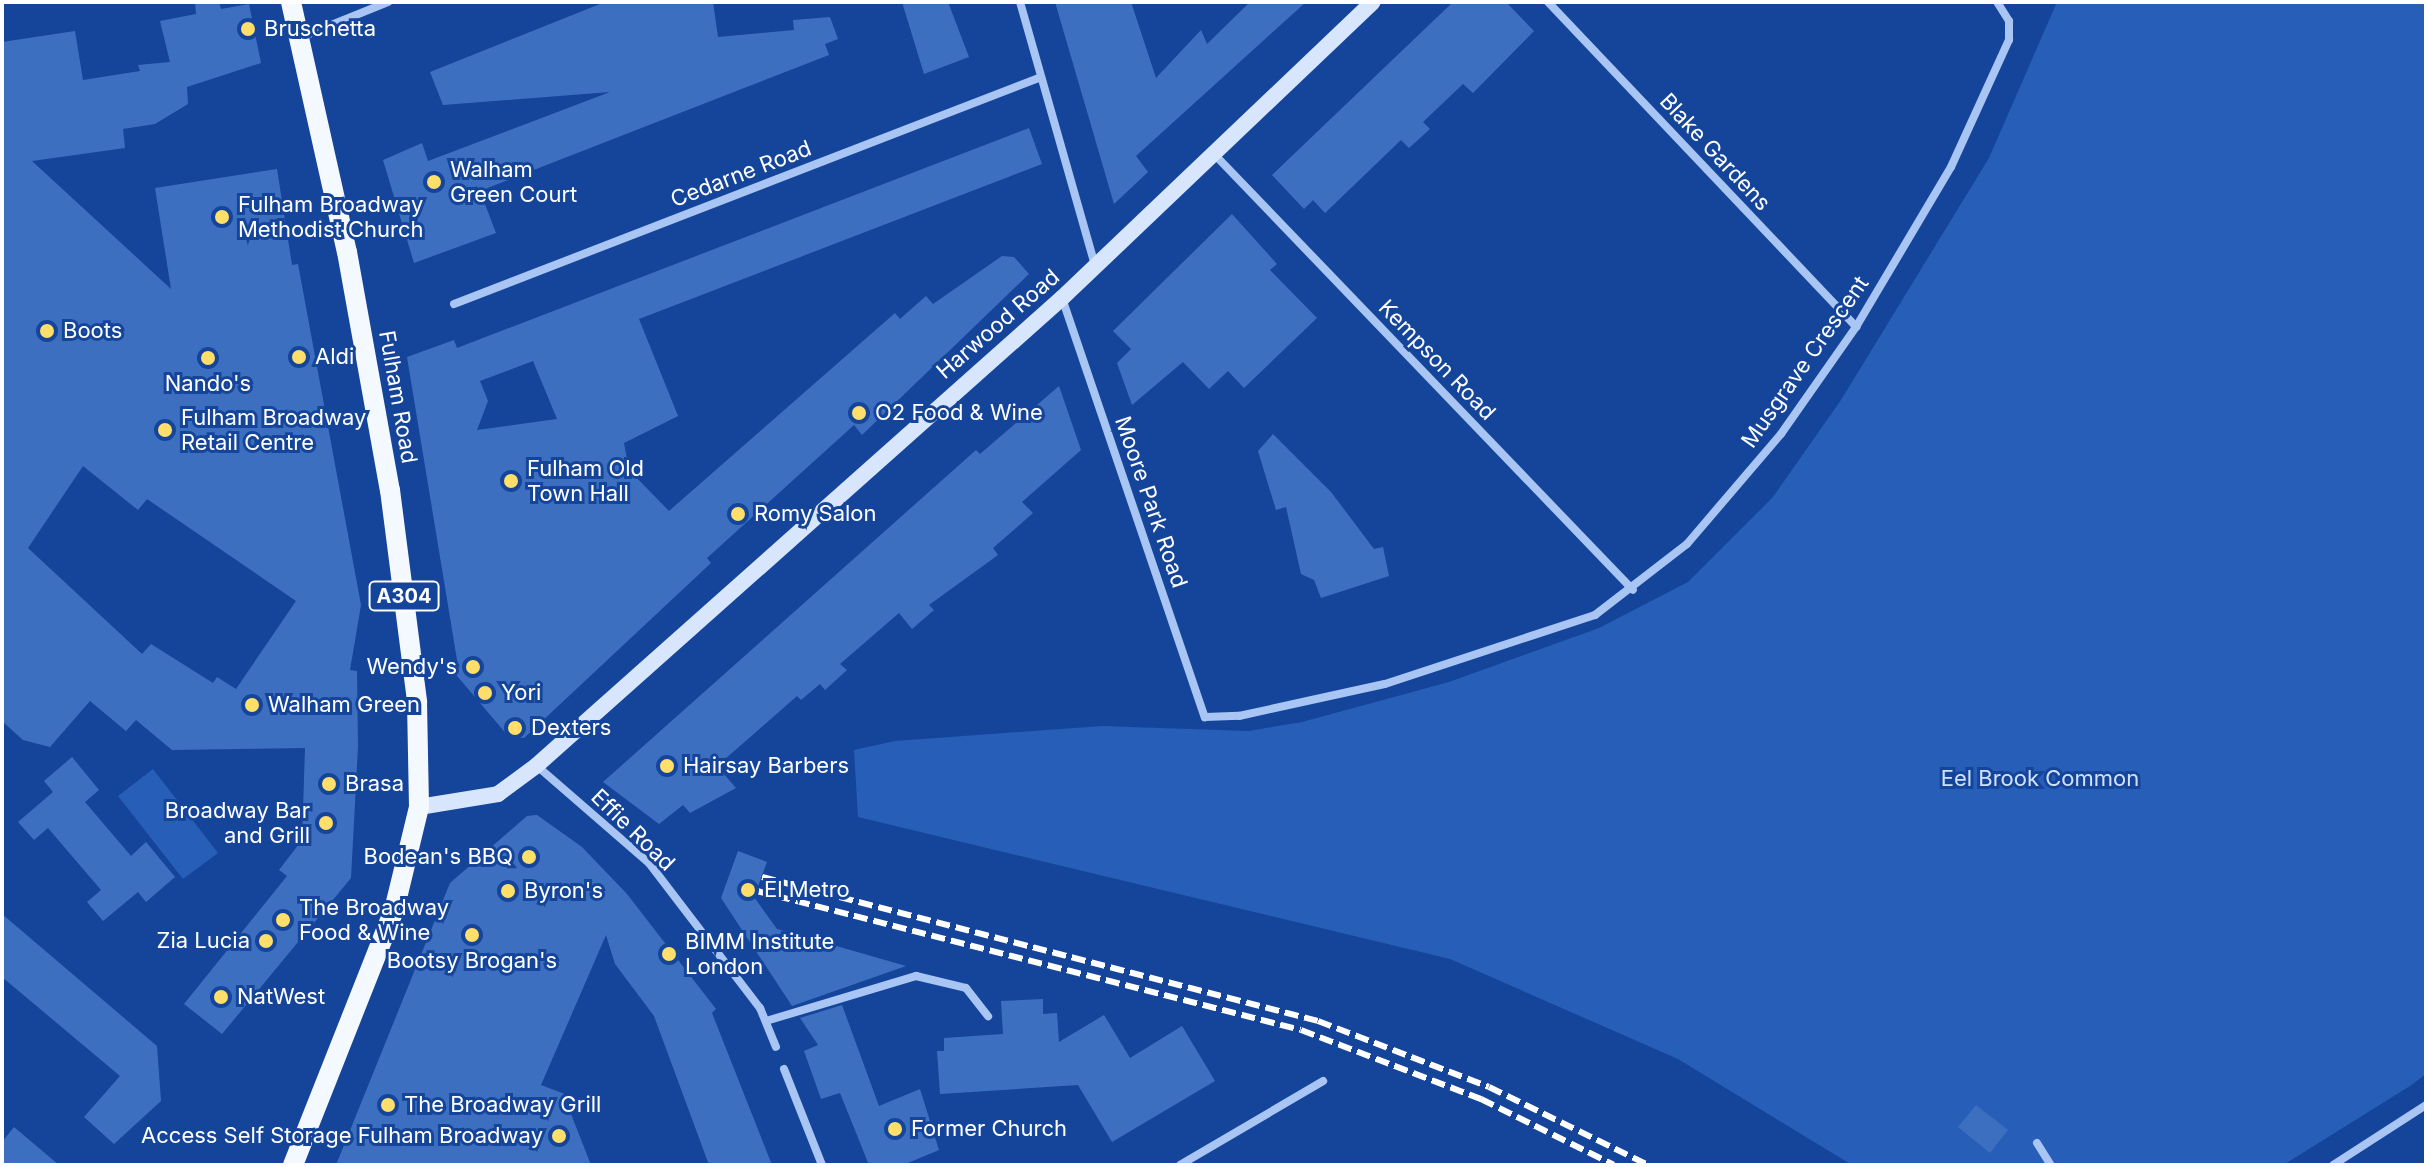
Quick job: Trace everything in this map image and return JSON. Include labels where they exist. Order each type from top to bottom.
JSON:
[{"type":"main road","name":"Fulham Road","points":[[291,2],[347,252],[390,490],[417,702],[419,807]]},
{"type":"main road","name":"Harwood Road","points":[[419,807],[498,794],[536,766],[1062,298],[1373,2]]},
{"type":"main road","name":"A304","points":[[293,1165],[345,1039],[404,877],[419,807]]},
{"type":"street","points":[[299,38],[388,2]]},
{"type":"street","points":[[1020,2],[1095,267]]},
{"type":"street","name":"Blake Gardens","points":[[1548,2],[1856,327]]},
{"type":"street","name":"Musgrave Crescent","points":[[1205,717],[1239,716],[1385,684],[1595,615],[1633,590],[1687,544],[1763,456],[1856,327],[1951,167],[2009,40],[2009,21],[1997,2]]},
{"type":"street","name":"Cedarne Road","points":[[454,304],[1041,77]]},
{"type":"street","name":"Kempson Road","points":[[1215,155],[1633,590]]},
{"type":"street","name":"Moore Park Road","points":[[1062,298],[1205,717]]},
{"type":"street","name":"Effie Road","points":[[536,766],[649,863],[766,1021],[776,1047]]},
{"type":"street","points":[[766,1021],[916,976],[966,988],[988,1016]]},
{"type":"street","points":[[784,1069],[822,1165]]},
{"type":"street","points":[[1180,1165],[1323,1081]]},
{"type":"street","points":[[2333,1165],[2426,1105]]},
{"type":"street","points":[[2037,1143],[2051,1165]]},
{"type":"green space","name":"Eel Brook Common","points":[[2057,2],[2426,2],[2426,1074],[2410,1086],[2283,1165],[1852,1165],[1678,1059],[1450,959],[858,817],[854,750],[895,741],[1102,726],[1248,731],[1302,722],[1449,682],[1599,628],[1688,582],[1773,497],[1841,400],[1989,158]]},
{"type":"green space","points":[[153,769],[218,853],[183,879],[118,796]]},
{"type":"building","name":"Fulham Broadway Retail Centre","points":[[195,2],[219,2],[221,9],[249,4],[261,63],[187,87],[188,104],[155,124],[123,129],[125,148],[32,161],[171,289],[155,188],[277,169],[292,265],[298,264],[361,605],[350,670],[357,671],[358,747],[351,878],[222,1034],[184,1004],[287,876],[279,870],[302,840],[305,748],[172,750],[136,720],[126,731],[90,701],[50,747],[23,740],[2,721],[2,42],[75,31],[83,80],[140,71],[138,65],[170,62],[160,21],[196,14]],"holes":[[[83,466],[138,510],[147,499],[296,601],[236,689],[217,677],[213,683],[151,644],[142,654],[28,548]]]},
{"type":"building","points":[[605,2],[713,2],[718,37],[794,30],[793,20],[830,17],[838,39],[825,44],[829,55],[480,191],[496,233],[414,263],[383,160],[422,143],[428,161],[610,92],[443,105],[430,72]]},
{"type":"building","points":[[902,2],[948,2],[969,57],[924,74]]},
{"type":"building","points":[[1055,2],[1131,2],[1156,78],[1201,30],[1207,44],[1250,2],[1306,2],[1136,156],[1148,172],[1114,204]]},
{"type":"building","points":[[1453,2],[1506,2],[1534,31],[1473,93],[1463,84],[1423,122],[1430,129],[1409,148],[1401,140],[1325,213],[1313,200],[1304,209],[1272,175]]},
{"type":"building","points":[[1029,128],[1042,164],[639,319],[678,416],[624,443],[629,470],[669,511],[895,313],[900,319],[926,296],[933,304],[1002,256],[1014,257],[1029,274],[862,435],[854,425],[707,558],[711,563],[524,738],[509,737],[452,670],[458,666],[407,357],[454,340],[457,348]],"holes":[[[533,361],[557,419],[477,430],[488,401],[480,381]]]},
{"type":"building","points":[[1232,214],[1277,264],[1270,270],[1317,318],[1244,388],[1228,371],[1209,389],[1183,362],[1132,405],[1117,363],[1131,349],[1113,331]]},
{"type":"building","points":[[1059,386],[1081,450],[1022,502],[1033,513],[993,548],[998,555],[929,605],[934,610],[912,629],[899,613],[840,664],[847,670],[825,690],[820,684],[801,700],[797,696],[717,766],[736,788],[690,813],[683,805],[659,824],[603,782],[976,450],[980,454]]},
{"type":"building","points":[[1273,434],[1331,492],[1374,549],[1383,547],[1389,576],[1321,598],[1314,580],[1301,574],[1286,507],[1276,510],[1258,451]]},
{"type":"building","points":[[72,757],[99,790],[85,802],[131,856],[146,842],[175,877],[146,902],[138,892],[103,921],[87,902],[101,890],[48,828],[34,840],[18,822],[53,792],[44,781]]},
{"type":"building","points":[[537,815],[582,847],[627,894],[716,1009],[712,1013],[772,1165],[709,1165],[654,1016],[615,964],[606,935],[541,1085],[578,1099],[571,1114],[591,1165],[336,1165],[450,883],[527,816]]},
{"type":"building","points":[[738,851],[767,862],[754,897],[777,929],[906,966],[792,1006],[721,898]]},
{"type":"building","points":[[2,914],[157,1046],[161,1101],[114,1144],[84,1117],[120,1076],[2,977]]},
{"type":"building","points":[[1043,999],[1043,1014],[1057,1013],[1059,1042],[1104,1015],[1130,1058],[1182,1026],[1215,1081],[1112,1142],[1078,1085],[940,1094],[937,1051],[944,1051],[944,1038],[1003,1034],[1001,1001]]},
{"type":"building","points":[[842,1005],[879,1106],[920,1089],[939,1150],[903,1165],[869,1165],[840,1093],[821,1099],[804,1051],[818,1045],[800,1018]]},
{"type":"building","points":[[1976,1105],[2008,1130],[1990,1153],[1958,1127]]},
{"type":"building","points":[[14,1127],[59,1165],[2,1165],[2,1142]]},
{"type":"railway","points":[[762,877],[1318,1021],[1489,1087],[1648,1165]]},
{"type":"railway","points":[[757,891],[1301,1030],[1481,1099],[1614,1165]]},
{"type":"place","name":"Bruschetta","points":[[248,29]]},
{"type":"place","name":"Walham Green Court","points":[[434,182]]},
{"type":"place","name":"Fulham Broadway Methodist Church","points":[[222,217]]},
{"type":"place","name":"Boots","points":[[47,331]]},
{"type":"place","name":"Aldi","points":[[299,357]]},
{"type":"place","name":"Nando's","points":[[208,358]]},
{"type":"place","name":"O2 Food & Wine","points":[[859,413]]},
{"type":"place","name":"Fulham Broadway Retail Centre","points":[[165,430]]},
{"type":"place","name":"Fulham Old Town Hall","points":[[511,481]]},
{"type":"place","name":"Romy Salon","points":[[738,514]]},
{"type":"place","name":"Wendy's","points":[[473,667]]},
{"type":"place","name":"Yori","points":[[485,693]]},
{"type":"place","name":"Walham Green","points":[[252,705]]},
{"type":"place","name":"Dexters","points":[[515,728]]},
{"type":"place","name":"Hairsay Barbers","points":[[667,766]]},
{"type":"place","name":"Brasa","points":[[329,784]]},
{"type":"place","name":"Broadway Bar and Grill","points":[[326,823]]},
{"type":"place","name":"Bodean's BBQ","points":[[529,857]]},
{"type":"place","name":"El Metro","points":[[748,890]]},
{"type":"place","name":"Byron's","points":[[508,891]]},
{"type":"place","name":"The Broadway Food & Wine","points":[[283,920]]},
{"type":"place","name":"Bootsy Brogan's","points":[[472,935]]},
{"type":"place","name":"Zia Lucia","points":[[266,941]]},
{"type":"place","name":"BIMM Institute London","points":[[669,954]]},
{"type":"place","name":"NatWest","points":[[221,997]]},
{"type":"place","name":"The Broadway Grill","points":[[388,1105]]},
{"type":"place","name":"Former Church","points":[[895,1129]]},
{"type":"place","name":"Access Self Storage Fulham Broadway","points":[[559,1136]]}]
